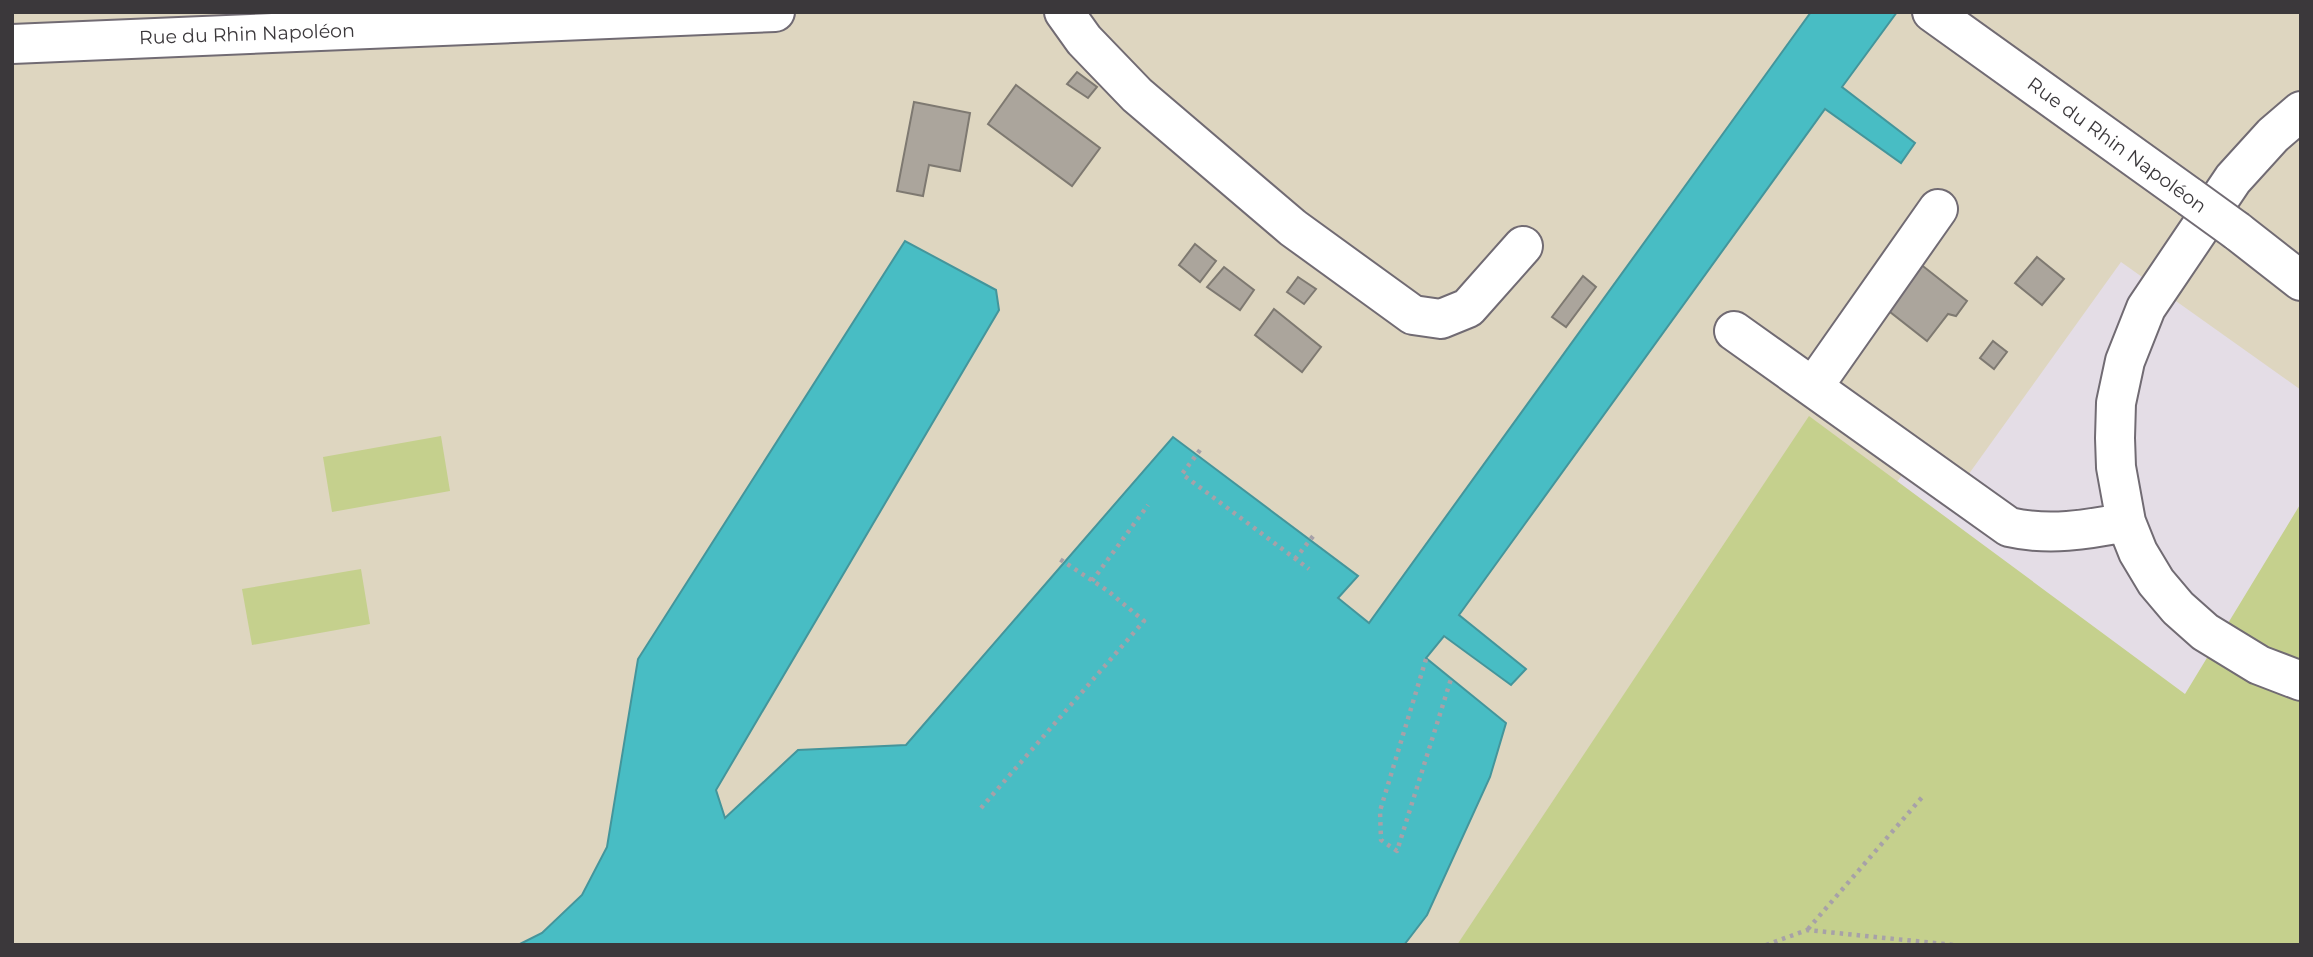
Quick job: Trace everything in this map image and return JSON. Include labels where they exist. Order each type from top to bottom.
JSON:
[{"type":"street","name":"Rue du Rhin Napoléon","points":[[12,44],[775,12]]},
{"type":"street","points":[[1064,12],[1084,40],[1137,95],[1293,228],[1413,315],[1441,319],[1468,308],[1523,246]]},
{"type":"street","name":"Rue du Rhin Napoléon","points":[[1932,12],[2237,230],[2301,281]]},
{"type":"street","points":[[2301,111],[2273,135],[2233,179],[2146,309],[2125,361],[2116,403],[2116,467],[2126,523],[2138,552],[2156,582],[2178,608],[2205,632],[2259,665],[2301,681]]},
{"type":"street","points":[[1813,387],[1938,209]]},
{"type":"street","points":[[1734,331],[2008,527],[2030,532],[2067,531],[2126,523]]},
{"type":"path","points":[[1200,450],[1182,474],[1309,569]]},
{"type":"path","points":[[1091,580],[1148,505]]},
{"type":"path","points":[[1295,559],[1314,535]]},
{"type":"path","points":[[981,808],[1144,621],[1058,558]]},
{"type":"path","points":[[1426,659],[1380,811],[1381,839],[1397,851],[1451,679]]},
{"type":"path","points":[[1807,930],[1924,795]]},
{"type":"path","points":[[1766,945],[1807,930],[1954,945]]},
{"type":"shaded area","points":[[12,12],[2301,12],[2301,390],[2121,262],[1948,503],[1905,471],[1559,945],[12,945]]},
{"type":"green space","points":[[1809,416],[2185,694],[2301,503],[2301,945],[1457,945]]},
{"type":"green space","points":[[441,436],[450,491],[332,512],[323,457]]},
{"type":"green space","points":[[361,569],[370,624],[252,645],[242,589]]},
{"type":"water","points":[[1811,12],[1897,12],[1842,87],[1915,143],[1901,163],[1825,109],[1459,615],[1526,669],[1511,685],[1444,636],[1426,658],[1506,723],[1490,777],[1427,915],[1404,945],[518,945],[542,933],[582,895],[607,847],[638,659],[905,241],[996,290],[999,310],[716,790],[725,818],[798,750],[906,745],[1173,437],[1358,576],[1338,598],[1369,623]]},
{"type":"building","points":[[1077,72],[1097,87],[1088,98],[1067,84]]},
{"type":"building","points":[[1016,85],[1100,148],[1072,186],[988,124]]},
{"type":"building","points":[[914,102],[970,113],[960,171],[929,165],[923,196],[897,191]]},
{"type":"building","points":[[1195,244],[1216,261],[1200,282],[1179,265]]},
{"type":"building","points":[[2037,257],[2064,279],[2042,305],[2015,283]]},
{"type":"building","points":[[1919,263],[1967,301],[1956,316],[1948,314],[1927,341],[1885,308]]},
{"type":"building","points":[[1224,267],[1254,290],[1240,310],[1207,287]]},
{"type":"building","points":[[1583,276],[1596,287],[1566,327],[1552,317]]},
{"type":"building","points":[[1298,277],[1316,289],[1304,304],[1287,292]]},
{"type":"building","points":[[1274,309],[1321,347],[1302,372],[1255,335]]},
{"type":"building","points":[[1993,341],[2007,352],[1994,369],[1980,358]]}]
